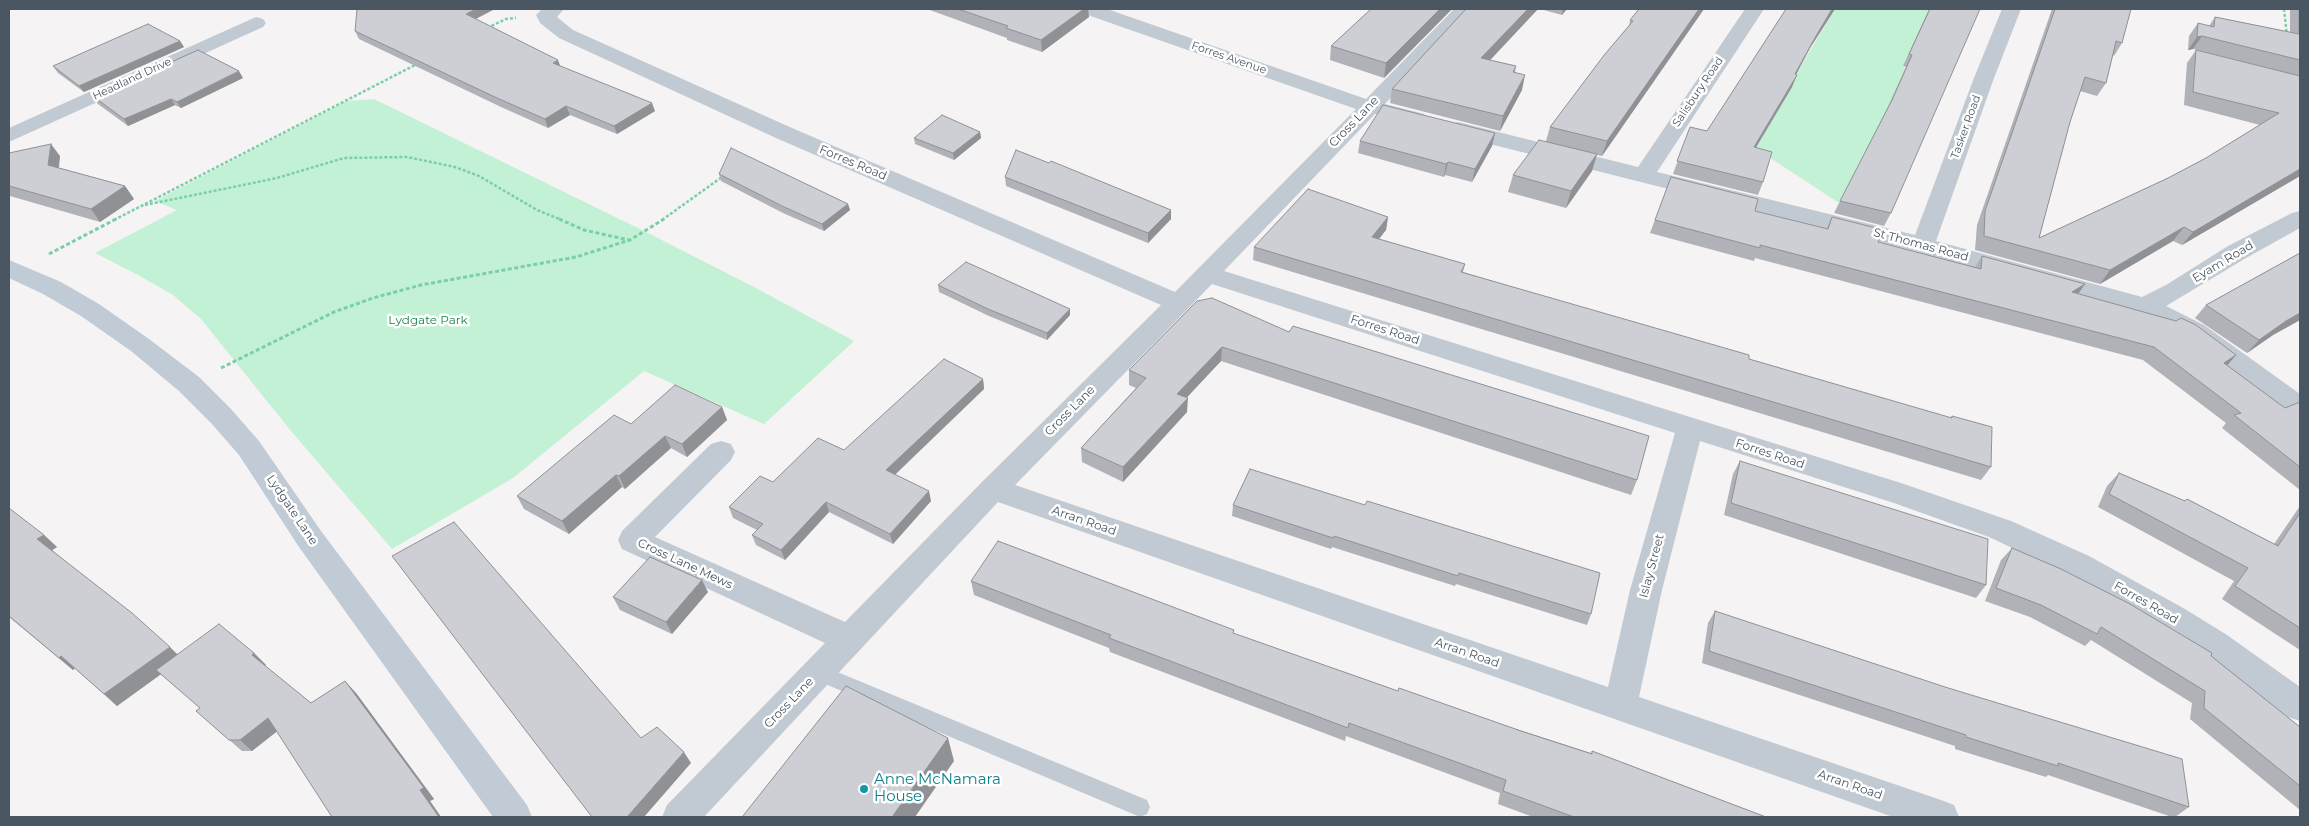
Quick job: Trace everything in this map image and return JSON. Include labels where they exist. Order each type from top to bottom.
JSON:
[{"type":"street","name":"Forres Avenue","points":[[1089,9],[1369,106]]},
{"type":"street","name":"Cross Lane","points":[[680,817],[993,489],[1207,274],[1465,9]]},
{"type":"street","name":"Salisbury Road","points":[[1643,176],[1754,9]]},
{"type":"street","name":"Tasker Road","points":[[1924,246],[1984,78],[2012,9]]},
{"type":"street","name":"Forres Road","points":[[550,12],[550,23],[584,42],[784,133],[1178,303]]},
{"type":"street","name":"Headland Drive","points":[[9,136],[256,23]]},
{"type":"street","name":"St Thomas Road","points":[[1369,106],[1924,246],[2145,306],[2196,331],[2300,408]]},
{"type":"street","name":"Eyam Road","points":[[2145,306],[2175,291],[2237,252],[2300,218]]},
{"type":"street","name":"Lydgate Lane","points":[[12,272],[52,288],[90,310],[140,344],[189,384],[249,448],[310,539],[514,817]]},
{"type":"street","name":"Forres Road","points":[[1207,274],[1904,495],[2000,529],[2078,565],[2174,618],[2223,650],[2300,706]]},
{"type":"street","name":"Islay Street","points":[[1620,706],[1646,590],[1690,427]]},
{"type":"street","name":"Cross Lane Mews","points":[[722,452],[633,540],[850,640]]},
{"type":"street","name":"Arran Road","points":[[993,489],[1941,817]]},
{"type":"lane","points":[[818,672],[1140,807]]},
{"type":"path","points":[[2287,41],[2285,11],[2292,14]]},
{"type":"path","points":[[480,32],[506,19],[550,12]]},
{"type":"path","points":[[12,272],[420,62]]},
{"type":"path","points":[[140,206],[277,178],[344,158],[373,156],[407,157],[455,167],[480,176],[537,210],[584,230],[630,240]]},
{"type":"path","points":[[189,384],[268,343],[334,312],[373,298],[421,285],[576,257],[630,240],[646,232],[730,172]]},
{"type":"green space","points":[[1835,9],[1930,9],[1903,66],[1911,75],[1870,147],[1865,151],[1839,203],[1752,146],[1792,87],[1791,82]]},
{"type":"green space","name":"Lydgate Park","points":[[374,99],[646,232],[854,341],[764,424],[644,371],[513,478],[392,549],[291,431],[201,319],[173,295],[95,253],[177,210],[155,201],[347,101]]},
{"type":"building","points":[[357,9],[476,9],[466,14],[558,60],[553,63],[652,103],[614,126],[566,106],[545,119],[355,31]]},
{"type":"building","points":[[958,9],[1084,9],[1041,40],[1006,28],[1008,26]]},
{"type":"building","points":[[1371,9],[1440,9],[1386,63],[1331,46]]},
{"type":"building","points":[[1466,9],[1528,9],[1481,58],[1516,66],[1513,72],[1525,75],[1503,116],[1392,89]]},
{"type":"building","points":[[1639,9],[1699,9],[1607,141],[1550,127],[1605,54],[1633,21],[1630,20]]},
{"type":"building","points":[[1786,9],[1832,9],[1795,74],[1797,75],[1754,147],[1772,152],[1763,182],[1677,161],[1690,127],[1707,131]]},
{"type":"building","points":[[1930,9],[1980,9],[1891,213],[1840,201],[1892,100],[1912,55],[1909,54]]},
{"type":"building","points":[[2055,9],[2131,9],[2122,43],[2116,41],[2106,83],[2085,77],[2070,122],[2039,238],[2168,178],[2206,158],[2279,113],[2193,92],[2196,50],[2300,76],[2300,169],[2193,232],[2184,227],[2110,270],[1984,236],[1985,211]]},
{"type":"building","points":[[2299,9],[2300,60],[2202,36],[2197,37],[2198,23],[2214,27],[2215,17],[2299,34]]},
{"type":"building","points":[[148,24],[180,41],[79,86],[53,66]]},
{"type":"building","points":[[198,50],[239,71],[177,102],[171,99],[124,119],[94,97]]},
{"type":"building","points":[[1383,105],[1495,133],[1475,169],[1448,162],[1446,164],[1360,141]]},
{"type":"building","points":[[942,115],[980,132],[953,153],[914,138]]},
{"type":"building","points":[[1539,140],[1597,154],[1571,191],[1513,175]]},
{"type":"building","points":[[51,144],[48,165],[125,186],[91,209],[9,186],[9,153]]},
{"type":"building","points":[[731,148],[848,204],[822,224],[782,206],[719,174]]},
{"type":"building","points":[[1016,150],[1049,163],[1051,161],[1171,210],[1148,233],[1005,177]]},
{"type":"building","points":[[1671,177],[1758,199],[1755,211],[1828,229],[1832,217],[1884,230],[1878,242],[1981,269],[1982,256],[2085,284],[2072,292],[2176,321],[2181,318],[2196,325],[2236,355],[2224,363],[2285,408],[2300,402],[2300,467],[2234,415],[2241,413],[2154,347],[1760,245],[1760,248],[1655,220]]},
{"type":"building","points":[[1308,189],[1388,217],[1372,237],[1465,264],[1461,272],[1749,355],[1749,359],[1952,418],[1952,416],[1992,427],[1991,467],[1254,247]]},
{"type":"building","points":[[2300,253],[2300,313],[2259,340],[2206,305]]},
{"type":"building","points":[[966,262],[1070,309],[1047,333],[988,309],[938,285]]},
{"type":"building","points":[[1212,298],[1289,332],[1293,326],[1649,436],[1637,480],[1222,347],[1177,394],[1188,398],[1123,467],[1081,448],[1146,378],[1129,370],[1197,301]]},
{"type":"building","points":[[944,359],[983,379],[886,470],[929,491],[890,534],[826,502],[781,550],[752,535],[763,524],[729,507],[760,476],[773,482],[818,438],[844,450]]},
{"type":"building","points":[[675,385],[722,407],[682,444],[665,436],[619,476],[616,475],[562,521],[517,496],[614,415],[631,424]]},
{"type":"building","points":[[1740,461],[1988,539],[1986,585],[1731,503]]},
{"type":"building","points":[[1250,469],[1365,505],[1367,501],[1600,573],[1591,614],[1459,573],[1458,576],[1334,536],[1333,538],[1233,505]]},
{"type":"building","points":[[2119,473],[2185,501],[2187,499],[2278,546],[2300,513],[2300,628],[2235,586],[2248,568],[2109,494]]},
{"type":"building","points":[[9,508],[44,535],[37,539],[132,613],[170,647],[104,694],[61,656],[59,658],[9,616]]},
{"type":"building","points":[[454,522],[641,738],[657,727],[684,752],[627,817],[592,817],[392,556]]},
{"type":"building","points":[[998,541],[1234,630],[1233,633],[1398,691],[1399,688],[1521,731],[1592,754],[1592,751],[1766,817],[1574,817],[1503,791],[1506,780],[1349,723],[1348,728],[1109,638],[1111,635],[971,581]]},
{"type":"building","points":[[2012,548],[2061,569],[2130,604],[2212,653],[2211,656],[2300,727],[2300,786],[2204,708],[2205,691],[2101,627],[2097,634],[2041,605],[1996,588]]},
{"type":"building","points":[[650,557],[702,580],[666,622],[613,597]]},
{"type":"building","points":[[1715,611],[1945,687],[2182,759],[2189,807],[2058,763],[2058,766],[1966,737],[1966,735],[1709,651]]},
{"type":"building","points":[[219,624],[254,653],[252,655],[311,703],[345,681],[424,788],[420,790],[439,817],[332,817],[268,718],[240,740],[229,740],[196,711],[200,708],[156,670]]},
{"type":"building","name":"Anne McNamara House","points":[[846,686],[948,738],[892,817],[742,817]]},
{"type":"place","name":"Anne McNamara House","points":[[864,789]]}]
